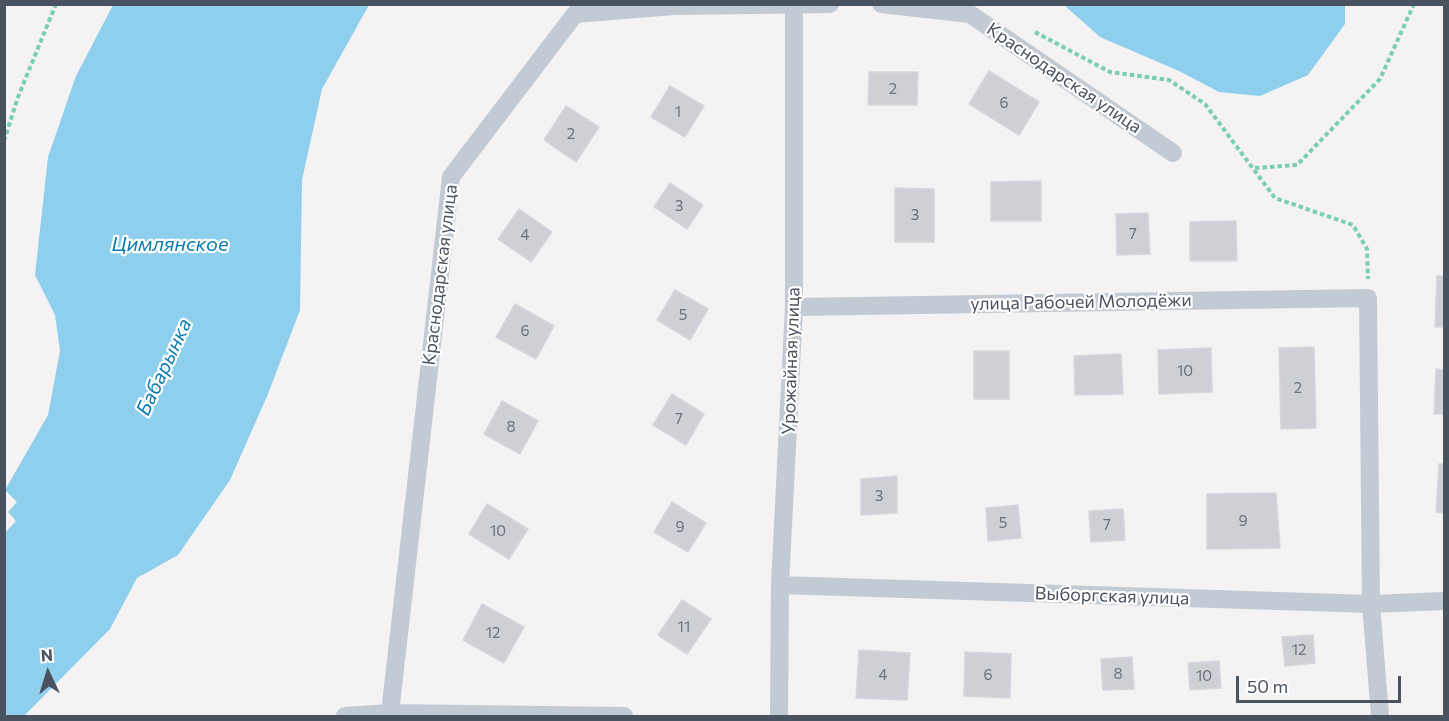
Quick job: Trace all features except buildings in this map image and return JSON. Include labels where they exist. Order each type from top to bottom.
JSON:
[{"type":"street","name":"Краснодарская улица","points":[[390,713],[451,177],[575,14],[674,6],[830,4]]},
{"type":"street","name":"Краснодарская улица","points":[[881,4],[970,14],[1173,153]]},
{"type":"street","name":"Урожайная улица","points":[[779,717],[780,585],[794,307],[794,5]]},
{"type":"street","name":"улица Рабочей Молодёжи","points":[[794,307],[1368,298]]},
{"type":"street","points":[[1368,298],[1371,604],[1380,717]]},
{"type":"street","name":"Выборгская улица","points":[[780,585],[1371,604],[1444,601]]},
{"type":"street","points":[[345,717],[390,713],[624,717]]},
{"type":"path","points":[[4,141],[18,97],[56,4]]},
{"type":"path","points":[[1254,168],[1297,165],[1380,79],[1414,4]]},
{"type":"path","points":[[1025,26],[1065,50],[1110,72],[1169,80],[1205,104],[1275,198],[1353,225],[1367,249],[1368,298]]},
{"type":"water","name":"Цимлянское","points":[[113,5],[369,5],[322,89],[302,180],[300,310],[268,394],[230,480],[178,555],[137,578],[110,629],[24,716],[5,716],[5,533],[16,521],[8,512],[17,502],[5,490],[48,415],[60,351],[55,315],[35,275],[48,157],[76,76]]},
{"type":"water","points":[[1064,5],[1345,5],[1345,24],[1308,75],[1260,96],[1219,92],[1179,71],[1100,37]]},
{"type":"water label","name":"Бабарынка","points":[[164,367]]}]
